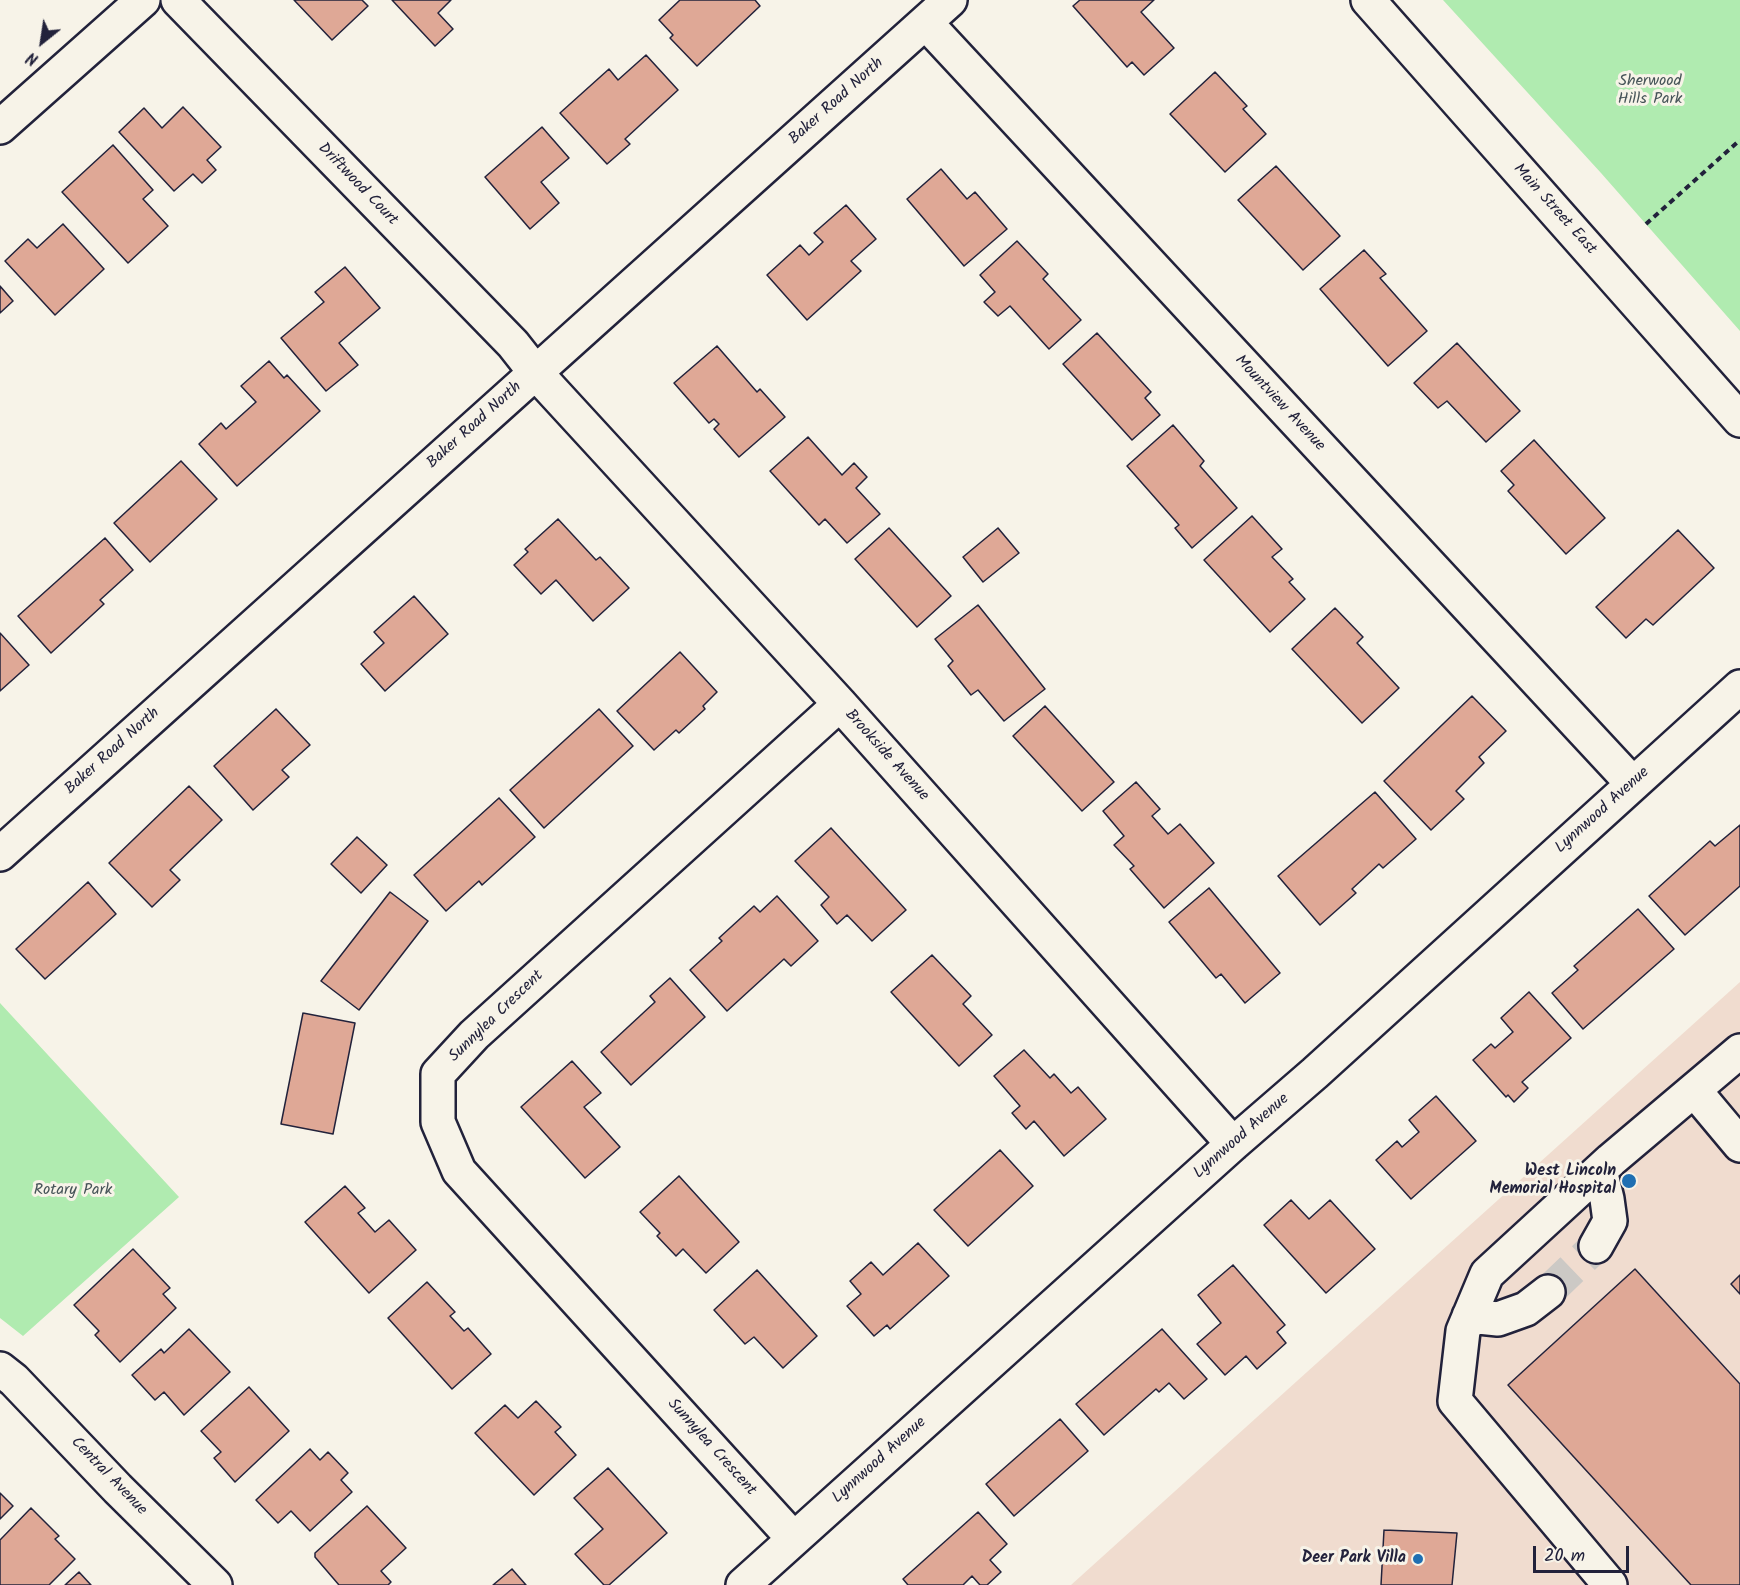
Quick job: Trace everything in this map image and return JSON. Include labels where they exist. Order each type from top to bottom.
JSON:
[{"type":"street","points":[[0,127],[143,0]]},
{"type":"street","name":"Driftwood Court","points":[[178,0],[513,344],[535,372]]},
{"type":"street","name":"Baker Road North","points":[[0,854],[950,0]]},
{"type":"street","name":"Main Street East","points":[[1368,0],[1740,420]]},
{"type":"street","name":"Mountview Avenue","points":[[926,23],[1633,784]]},
{"type":"street","name":"Brookside Avenue","points":[[535,372],[840,704],[1233,1144]]},
{"type":"street","name":"Lynnwood Avenue","points":[[742,1585],[1315,1073],[1740,687]]},
{"type":"street","name":"Sunnylea Crescent","points":[[793,1538],[459,1172],[438,1122],[438,1074],[474,1035],[840,704]]},
{"type":"street","points":[[1610,1585],[1455,1401],[1462,1331],[1487,1274],[1600,1170],[1740,1051]]},
{"type":"street","points":[[1694,1090],[1740,1145]]},
{"type":"street","points":[[1596,1246],[1610,1221],[1600,1170]]},
{"type":"street","points":[[1469,1316],[1498,1319],[1526,1309],[1548,1292]]},
{"type":"street","name":"Central Avenue","points":[[0,1369],[14,1380],[118,1489],[215,1585]]},
{"type":"path","points":[[1646,224],[1740,140]]},
{"type":"shaded area","name":"West Lincoln Memorial Hospital","points":[[1740,982],[1740,1585],[1071,1585],[1297,1381]]},
{"type":"green space","name":"Sherwood Hills Park","points":[[1443,0],[1740,0],[1740,331],[1601,173]]},
{"type":"green space","name":"Rotary Park","points":[[0,1003],[179,1197],[23,1336],[0,1318]]},
{"type":"building","points":[[294,0],[362,0],[368,6],[332,40]]},
{"type":"building","points":[[392,0],[451,0],[438,13],[453,29],[435,46]]},
{"type":"building","points":[[680,0],[755,0],[760,6],[697,66],[670,38],[673,35],[659,20]]},
{"type":"building","points":[[1080,0],[1154,0],[1141,12],[1174,48],[1144,75],[1132,62],[1127,67],[1073,6]]},
{"type":"building","points":[[646,55],[678,90],[625,139],[630,144],[607,164],[560,113],[609,69],[618,80]]},
{"type":"building","points":[[1215,72],[1247,106],[1243,109],[1266,134],[1225,172],[1170,114]]},
{"type":"building","points":[[183,107],[221,147],[207,160],[216,170],[202,183],[193,174],[174,191],[119,132],[144,108],[162,128]]},
{"type":"building","points":[[542,127],[569,158],[541,182],[559,203],[530,229],[485,177]]},
{"type":"building","points":[[113,145],[153,190],[143,199],[168,226],[128,263],[62,192]]},
{"type":"building","points":[[1276,166],[1340,236],[1303,270],[1238,200]]},
{"type":"building","points":[[941,169],[967,199],[975,192],[1007,229],[964,266],[907,199]]},
{"type":"building","points":[[846,205],[876,239],[851,261],[861,271],[807,320],[767,275],[800,245],[809,255],[823,242],[814,233]]},
{"type":"building","points":[[63,224],[104,269],[55,315],[5,261],[28,239],[37,248]]},
{"type":"building","points":[[1017,241],[1048,274],[1043,279],[1081,320],[1049,349],[1010,306],[998,316],[984,302],[995,292],[980,275]]},
{"type":"building","points":[[1364,250],[1386,274],[1380,278],[1427,331],[1388,366],[1320,289]]},
{"type":"building","points":[[345,267],[380,308],[339,343],[358,365],[326,391],[281,338],[324,302],[315,292]]},
{"type":"building","points":[[0,286],[13,301],[0,313]]},
{"type":"building","points":[[1097,333],[1151,392],[1145,398],[1160,415],[1132,440],[1063,364]]},
{"type":"building","points":[[1457,343],[1520,411],[1486,442],[1447,401],[1438,408],[1414,383]]},
{"type":"building","points":[[717,346],[757,392],[760,389],[785,417],[739,457],[714,429],[719,424],[714,419],[709,423],[674,383]]},
{"type":"building","points":[[269,361],[284,378],[287,375],[320,411],[237,486],[199,444],[221,423],[226,429],[256,402],[241,386]]},
{"type":"building","points":[[1173,425],[1204,461],[1200,466],[1237,508],[1192,548],[1175,528],[1179,525],[1127,466]]},
{"type":"building","points":[[808,437],[842,475],[854,463],[867,477],[856,488],[880,514],[847,543],[825,519],[819,525],[770,471]]},
{"type":"building","points":[[1534,440],[1605,518],[1566,554],[1508,491],[1514,485],[1501,471]]},
{"type":"building","points":[[181,461],[217,499],[150,562],[114,523]]},
{"type":"building","points":[[1252,516],[1282,549],[1272,557],[1293,579],[1289,582],[1305,599],[1270,632],[1204,560]]},
{"type":"building","points":[[558,519],[596,560],[600,557],[629,588],[593,621],[556,580],[541,594],[514,565],[528,552],[525,549]]},
{"type":"building","points":[[889,528],[951,596],[917,627],[855,559]]},
{"type":"building","points":[[998,528],[1019,553],[983,582],[963,557]]},
{"type":"building","points":[[1678,530],[1714,568],[1653,625],[1646,619],[1626,638],[1596,607]]},
{"type":"building","points":[[105,538],[133,570],[100,600],[104,604],[51,653],[18,616]]},
{"type":"building","points":[[414,596],[448,634],[385,691],[361,664],[384,643],[374,632]]},
{"type":"building","points":[[978,605],[1045,689],[1004,721],[978,690],[971,695],[948,666],[953,661],[935,639]]},
{"type":"building","points":[[1335,608],[1363,637],[1357,643],[1399,688],[1362,723],[1292,649]]},
{"type":"building","points":[[0,633],[29,665],[0,691]]},
{"type":"building","points":[[680,652],[717,692],[703,706],[705,709],[679,733],[676,730],[654,750],[617,711]]},
{"type":"building","points":[[1472,696],[1506,731],[1479,757],[1484,763],[1456,791],[1464,799],[1431,830],[1384,781]]},
{"type":"building","points":[[1045,706],[1114,782],[1082,811],[1013,736]]},
{"type":"building","points":[[276,709],[310,745],[282,770],[289,777],[253,810],[214,766]]},
{"type":"building","points":[[599,709],[633,746],[544,828],[510,790]]},
{"type":"building","points":[[1136,782],[1160,809],[1152,816],[1168,834],[1180,824],[1214,863],[1164,908],[1130,869],[1134,866],[1114,845],[1124,836],[1103,811]]},
{"type":"building","points":[[189,786],[222,820],[170,870],[180,880],[152,907],[109,863]]},
{"type":"building","points":[[1375,792],[1416,839],[1383,868],[1379,864],[1352,889],[1356,893],[1320,925],[1278,876]]},
{"type":"building","points":[[499,798],[535,837],[482,885],[479,881],[446,911],[414,875]]},
{"type":"building","points":[[1740,825],[1740,886],[1685,935],[1649,896],[1710,841],[1715,846]]},
{"type":"building","points":[[831,828],[906,910],[872,941],[847,915],[837,924],[821,905],[829,897],[795,861]]},
{"type":"building","points":[[357,837],[387,865],[361,893],[331,864]]},
{"type":"building","points":[[88,882],[116,914],[45,979],[16,949]]},
{"type":"building","points":[[1209,888],[1280,973],[1245,1003],[1221,974],[1216,978],[1169,922]]},
{"type":"building","points":[[390,892],[428,921],[359,1010],[321,981]]},
{"type":"building","points":[[777,896],[818,941],[791,966],[784,959],[727,1011],[690,970],[722,941],[719,938],[754,906],[760,912]]},
{"type":"building","points":[[1638,909],[1674,949],[1583,1029],[1552,993],[1578,970],[1574,966]]},
{"type":"building","points":[[932,955],[971,996],[963,1004],[992,1035],[959,1066],[891,992]]},
{"type":"building","points":[[670,978],[705,1017],[631,1085],[601,1052],[655,1002],[650,996]]},
{"type":"building","points":[[1529,992],[1571,1038],[1522,1082],[1528,1088],[1514,1102],[1508,1095],[1506,1097],[1473,1060],[1491,1044],[1495,1048],[1513,1032],[1501,1018]]},
{"type":"building","points":[[303,1013],[355,1023],[333,1134],[281,1124]]},
{"type":"building","points":[[1024,1050],[1050,1078],[1054,1074],[1071,1093],[1078,1087],[1106,1119],[1064,1156],[1034,1121],[1026,1129],[1012,1113],[1020,1106],[994,1076]]},
{"type":"building","points":[[572,1061],[601,1093],[584,1107],[620,1147],[585,1178],[521,1107]]},
{"type":"building","points":[[1436,1096],[1476,1141],[1411,1199],[1376,1160],[1397,1141],[1402,1147],[1419,1132],[1409,1120]]},
{"type":"building","points":[[1000,1150],[1033,1186],[968,1246],[934,1210]]},
{"type":"building","points":[[679,1176],[739,1242],[706,1273],[683,1249],[676,1256],[657,1236],[660,1233],[640,1212]]},
{"type":"building","points":[[345,1186],[365,1208],[358,1213],[375,1232],[389,1220],[416,1250],[369,1293],[305,1222]]},
{"type":"building","points":[[1291,1200],[1309,1219],[1330,1200],[1375,1249],[1326,1293],[1264,1225]]},
{"type":"building","points":[[918,1243],[949,1276],[890,1329],[887,1325],[874,1336],[847,1306],[861,1294],[850,1281],[871,1262],[883,1275]]},
{"type":"building","points":[[133,1249],[170,1288],[163,1294],[176,1308],[120,1362],[95,1335],[99,1331],[74,1305]]},
{"type":"building","points":[[1233,1265],[1285,1325],[1277,1332],[1286,1343],[1257,1369],[1246,1356],[1225,1375],[1197,1344],[1221,1323],[1198,1295]]},
{"type":"building","points":[[1635,1269],[1740,1384],[1740,1585],[1691,1585],[1508,1385]]},
{"type":"building","points":[[757,1270],[817,1336],[783,1368],[754,1337],[745,1344],[714,1310]]},
{"type":"building","points":[[1740,1275],[1740,1294],[1731,1284]]},
{"type":"building","points":[[427,1282],[455,1312],[450,1316],[464,1331],[468,1328],[491,1354],[452,1389],[388,1318]]},
{"type":"building","points":[[189,1329],[230,1372],[184,1415],[164,1392],[155,1400],[132,1375],[161,1349],[164,1353]]},
{"type":"building","points":[[1162,1329],[1207,1379],[1184,1399],[1169,1383],[1159,1392],[1156,1389],[1104,1435],[1076,1404]]},
{"type":"building","points":[[249,1387],[289,1431],[235,1482],[214,1458],[221,1452],[201,1431]]},
{"type":"building","points":[[536,1401],[561,1427],[555,1432],[576,1455],[534,1495],[475,1433],[505,1405],[518,1418]]},
{"type":"building","points":[[1060,1419],[1088,1451],[1014,1516],[986,1484]]},
{"type":"building","points":[[310,1449],[320,1460],[328,1452],[348,1473],[341,1480],[352,1492],[310,1531],[291,1511],[278,1523],[256,1500]]},
{"type":"building","points":[[608,1468],[667,1533],[609,1585],[604,1585],[575,1554],[603,1529],[574,1498]]},
{"type":"building","points":[[0,1493],[13,1506],[0,1519]]},
{"type":"building","points":[[367,1506],[406,1548],[381,1571],[391,1582],[388,1585],[339,1585],[315,1557],[315,1553]]},
{"type":"building","points":[[31,1508],[59,1536],[55,1539],[75,1559],[49,1585],[0,1585],[0,1540]]},
{"type":"building","points":[[978,1512],[1007,1544],[990,1560],[1001,1572],[987,1585],[980,1585],[972,1576],[963,1585],[908,1585],[903,1579]]},
{"type":"building","name":"Deer Park Villa","points":[[1384,1530],[1457,1533],[1452,1585],[1381,1585]]},
{"type":"building","points":[[512,1569],[526,1585],[493,1585]]},
{"type":"building","points":[[79,1572],[91,1585],[65,1585]]},
{"type":"tunnel","points":[[1548,1292],[1596,1246]]},
{"type":"place","name":"West Lincoln Memorial Hospital","points":[[1629,1181]]},
{"type":"place","name":"Deer Park Villa","points":[[1418,1559]]}]
